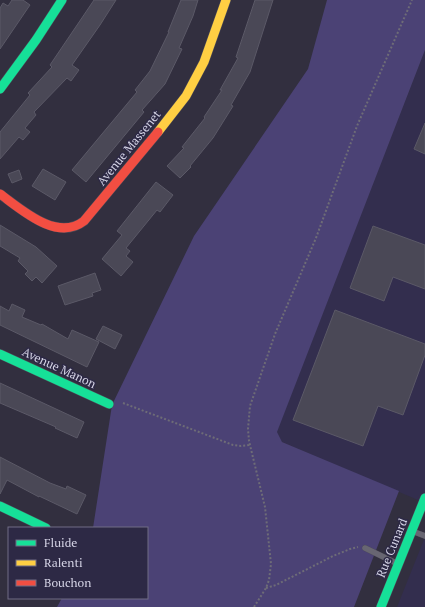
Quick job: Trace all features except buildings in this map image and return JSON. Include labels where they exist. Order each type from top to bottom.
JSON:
[{"type":"street","points":[[0,89],[36,40],[62,0]]},
{"type":"street","name":"Avenue Massenet","points":[[0,194],[34,217],[53,227],[67,229],[84,221],[186,96],[204,62],[226,0]]},
{"type":"street","name":"Avenue Manon","points":[[0,354],[109,404]]},
{"type":"street","name":"Rue Cunard","points":[[381,607],[425,498]]},
{"type":"street","points":[[0,506],[44,527]]},
{"type":"lane","points":[[412,531],[425,536]]},
{"type":"lane","points":[[365,548],[398,564]]},
{"type":"path","points":[[254,607],[266,588],[269,580],[271,564],[265,506],[250,445],[249,417],[253,394],[275,334],[316,238],[357,126],[412,0]]},
{"type":"path","points":[[123,403],[233,445],[250,445]]},
{"type":"path","points":[[266,588],[276,585],[350,549],[357,547],[365,548]]},
{"type":"shaded area","points":[[327,0],[425,0],[425,50],[277,432],[282,442],[399,491],[354,607],[57,607],[61,599],[148,599],[148,527],[93,527],[112,405],[194,236],[308,69]]},
{"type":"shaded area","points":[[425,50],[425,503],[282,442],[275,436]]},
{"type":"shaded area","points":[[425,537],[425,607],[397,607]]},
{"type":"traffic: fast","points":[[0,89],[36,40],[62,0]]},
{"type":"traffic: fast","points":[[0,354],[109,404]]},
{"type":"traffic: fast","points":[[381,607],[425,498]]},
{"type":"traffic: fast","points":[[0,506],[44,527]]},
{"type":"traffic: slow","points":[[158,132],[186,96],[204,62],[226,0]]},
{"type":"traffic: jam","points":[[0,194],[29,215],[51,226],[63,228],[74,227],[84,221],[158,132]]}]
